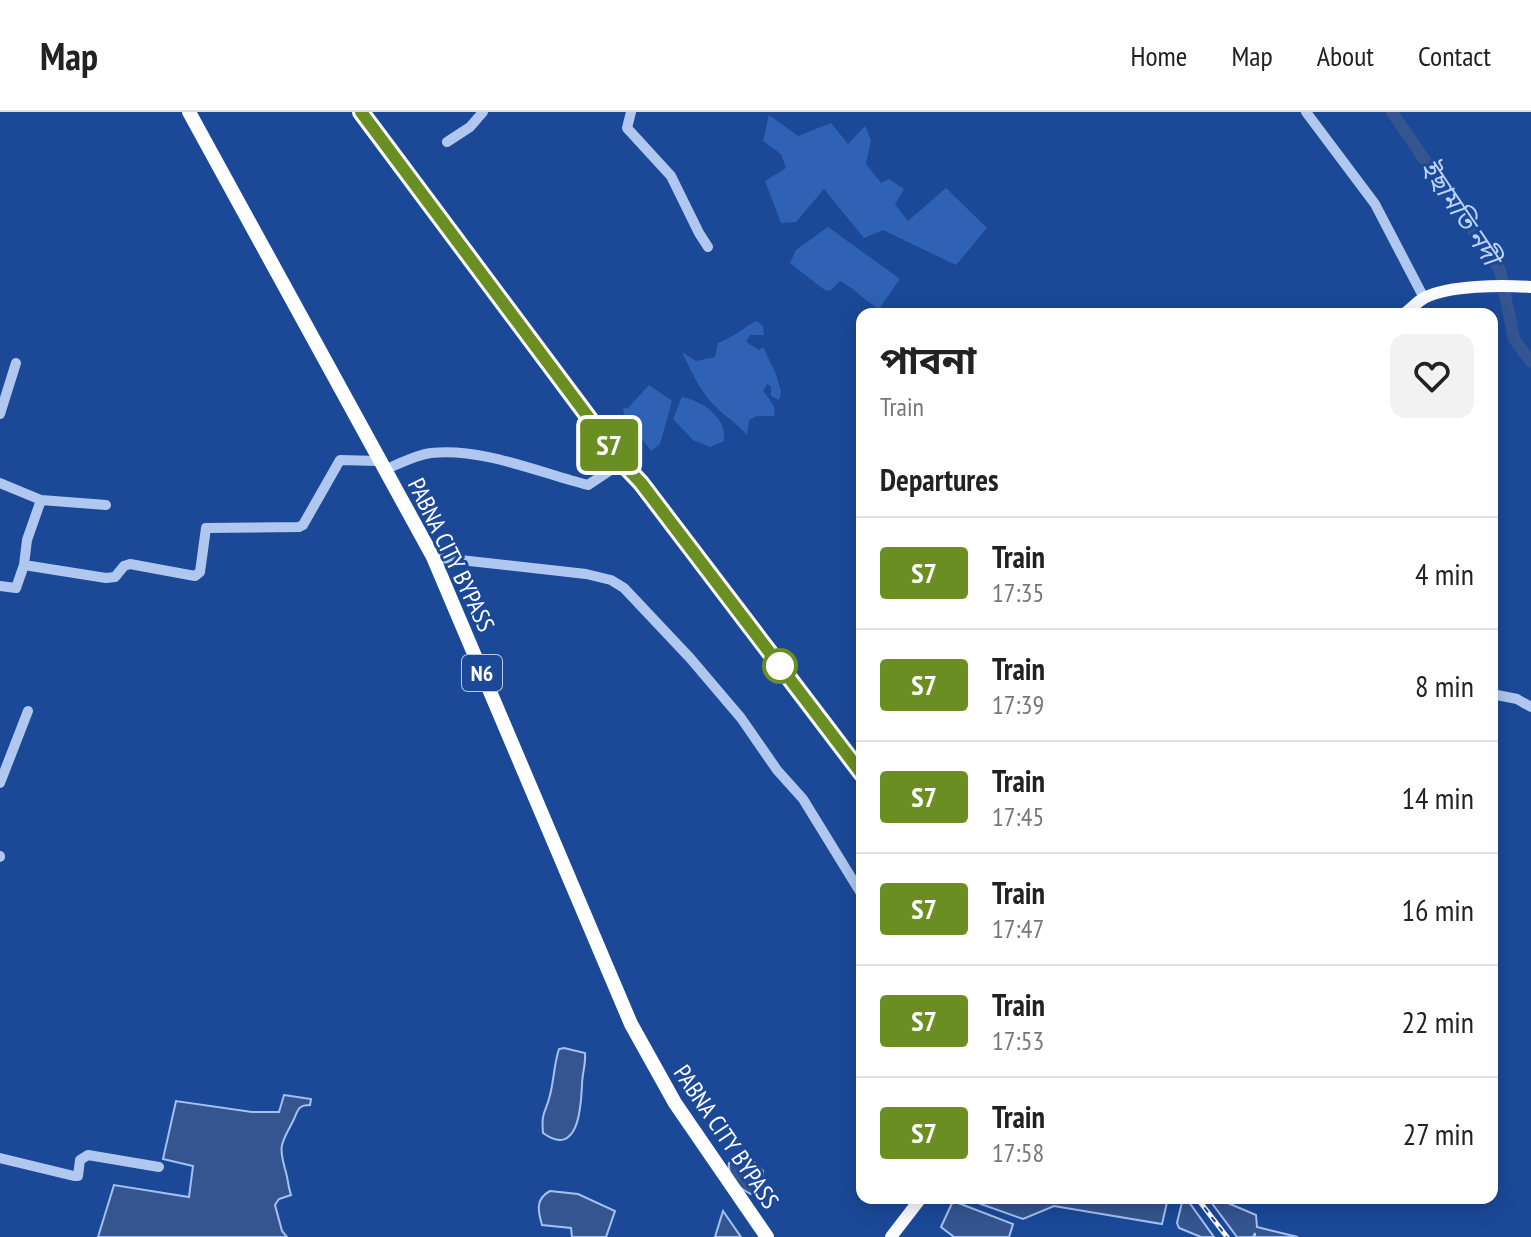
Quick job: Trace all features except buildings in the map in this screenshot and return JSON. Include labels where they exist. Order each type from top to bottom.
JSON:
[{"type":"highway","name":"PABNA CITY BYPASS","points":[[189,112],[433,557],[631,1024],[675,1103],[767,1237]]},
{"type":"main road","points":[[1412,308],[1424,298],[1440,293],[1525,286]]},
{"type":"main road","points":[[891,1237],[916,1204]]},
{"type":"street","points":[[447,142],[470,127],[483,112]]},
{"type":"street","points":[[631,112],[627,128],[671,176],[708,247]]},
{"type":"street","points":[[1306,112],[1375,204],[1424,298]]},
{"type":"street","points":[[0,414],[16,363]]},
{"type":"street","points":[[24,565],[106,578],[115,577],[124,566],[130,564],[197,575],[206,528],[303,525],[340,460],[345,458],[381,466],[446,453],[535,469],[588,485],[618,465]]},
{"type":"street","points":[[0,483],[41,500],[106,505]]},
{"type":"street","points":[[0,586],[18,586],[27,540],[41,500]]},
{"type":"street","points":[[433,557],[586,574],[611,580],[624,588],[741,718],[777,770],[803,799],[856,885]]},
{"type":"street","points":[[1498,695],[1517,699],[1531,707]]},
{"type":"street","points":[[0,783],[28,711]]},
{"type":"street","points":[[0,1158],[74,1176],[78,1176],[80,1160],[88,1155],[159,1167]]},
{"type":"shaded area","points":[[769,115],[798,136],[831,123],[848,144],[865,126],[871,140],[866,164],[881,183],[889,179],[904,189],[895,204],[908,221],[946,188],[987,228],[956,265],[883,230],[864,238],[824,189],[796,222],[781,223],[765,181],[786,168],[781,154],[763,141]]},
{"type":"shaded area","points":[[828,227],[900,279],[878,308],[840,281],[826,291],[790,263],[796,250]]},
{"type":"shaded area","points":[[756,321],[763,326],[764,335],[750,335],[746,342],[759,350],[763,347],[781,392],[779,400],[771,396],[771,387],[767,384],[763,391],[773,406],[774,416],[757,416],[749,420],[747,435],[707,397],[682,352],[696,361],[715,357],[718,343]]},
{"type":"shaded area","points":[[649,385],[672,401],[660,444],[651,451],[624,414],[623,407],[627,409]]},
{"type":"shaded area","points":[[682,397],[698,402],[718,418],[724,441],[710,447],[693,440],[673,419]]},
{"type":"shaded area","points":[[559,1049],[585,1053],[581,1105],[571,1135],[555,1139],[543,1133],[543,1120]]},
{"type":"shaded area","points":[[284,1095],[311,1099],[310,1105],[298,1109],[282,1144],[291,1195],[279,1199],[275,1205],[282,1231],[287,1237],[98,1237],[114,1185],[189,1197],[193,1166],[163,1159],[176,1101],[252,1112],[279,1112]]},
{"type":"shaded area","points":[[744,1153],[763,1171],[762,1179],[751,1194],[735,1182],[729,1168],[729,1163],[736,1156]]},
{"type":"shaded area","points":[[550,1191],[578,1194],[615,1211],[606,1237],[572,1237],[571,1228],[542,1225],[540,1202]]},
{"type":"shaded area","points":[[952,1204],[961,1204],[1013,1224],[1009,1237],[954,1237],[941,1227]]},
{"type":"shaded area","points":[[981,1204],[1167,1204],[1162,1224],[1054,1206],[1023,1219]]},
{"type":"shaded area","points":[[1182,1204],[1190,1204],[1214,1237],[1201,1237],[1179,1228],[1177,1223]]},
{"type":"shaded area","points":[[1212,1204],[1230,1204],[1256,1215],[1257,1227],[1298,1237],[1255,1237],[1255,1233],[1253,1237],[1237,1237]]},
{"type":"shaded area","points":[[723,1211],[741,1237],[715,1237]]},
{"type":"waterway","name":"ইছামতি নদী","points":[[1392,112],[1500,270],[1514,339],[1531,362]]},
{"type":"railway","points":[[361,112],[624,465],[641,483],[856,766]]},
{"type":"railway","points":[[1202,1204],[1227,1237]]},
{"type":"train","name":"S7","points":[[361,112],[624,465],[641,483],[856,766]]}]
